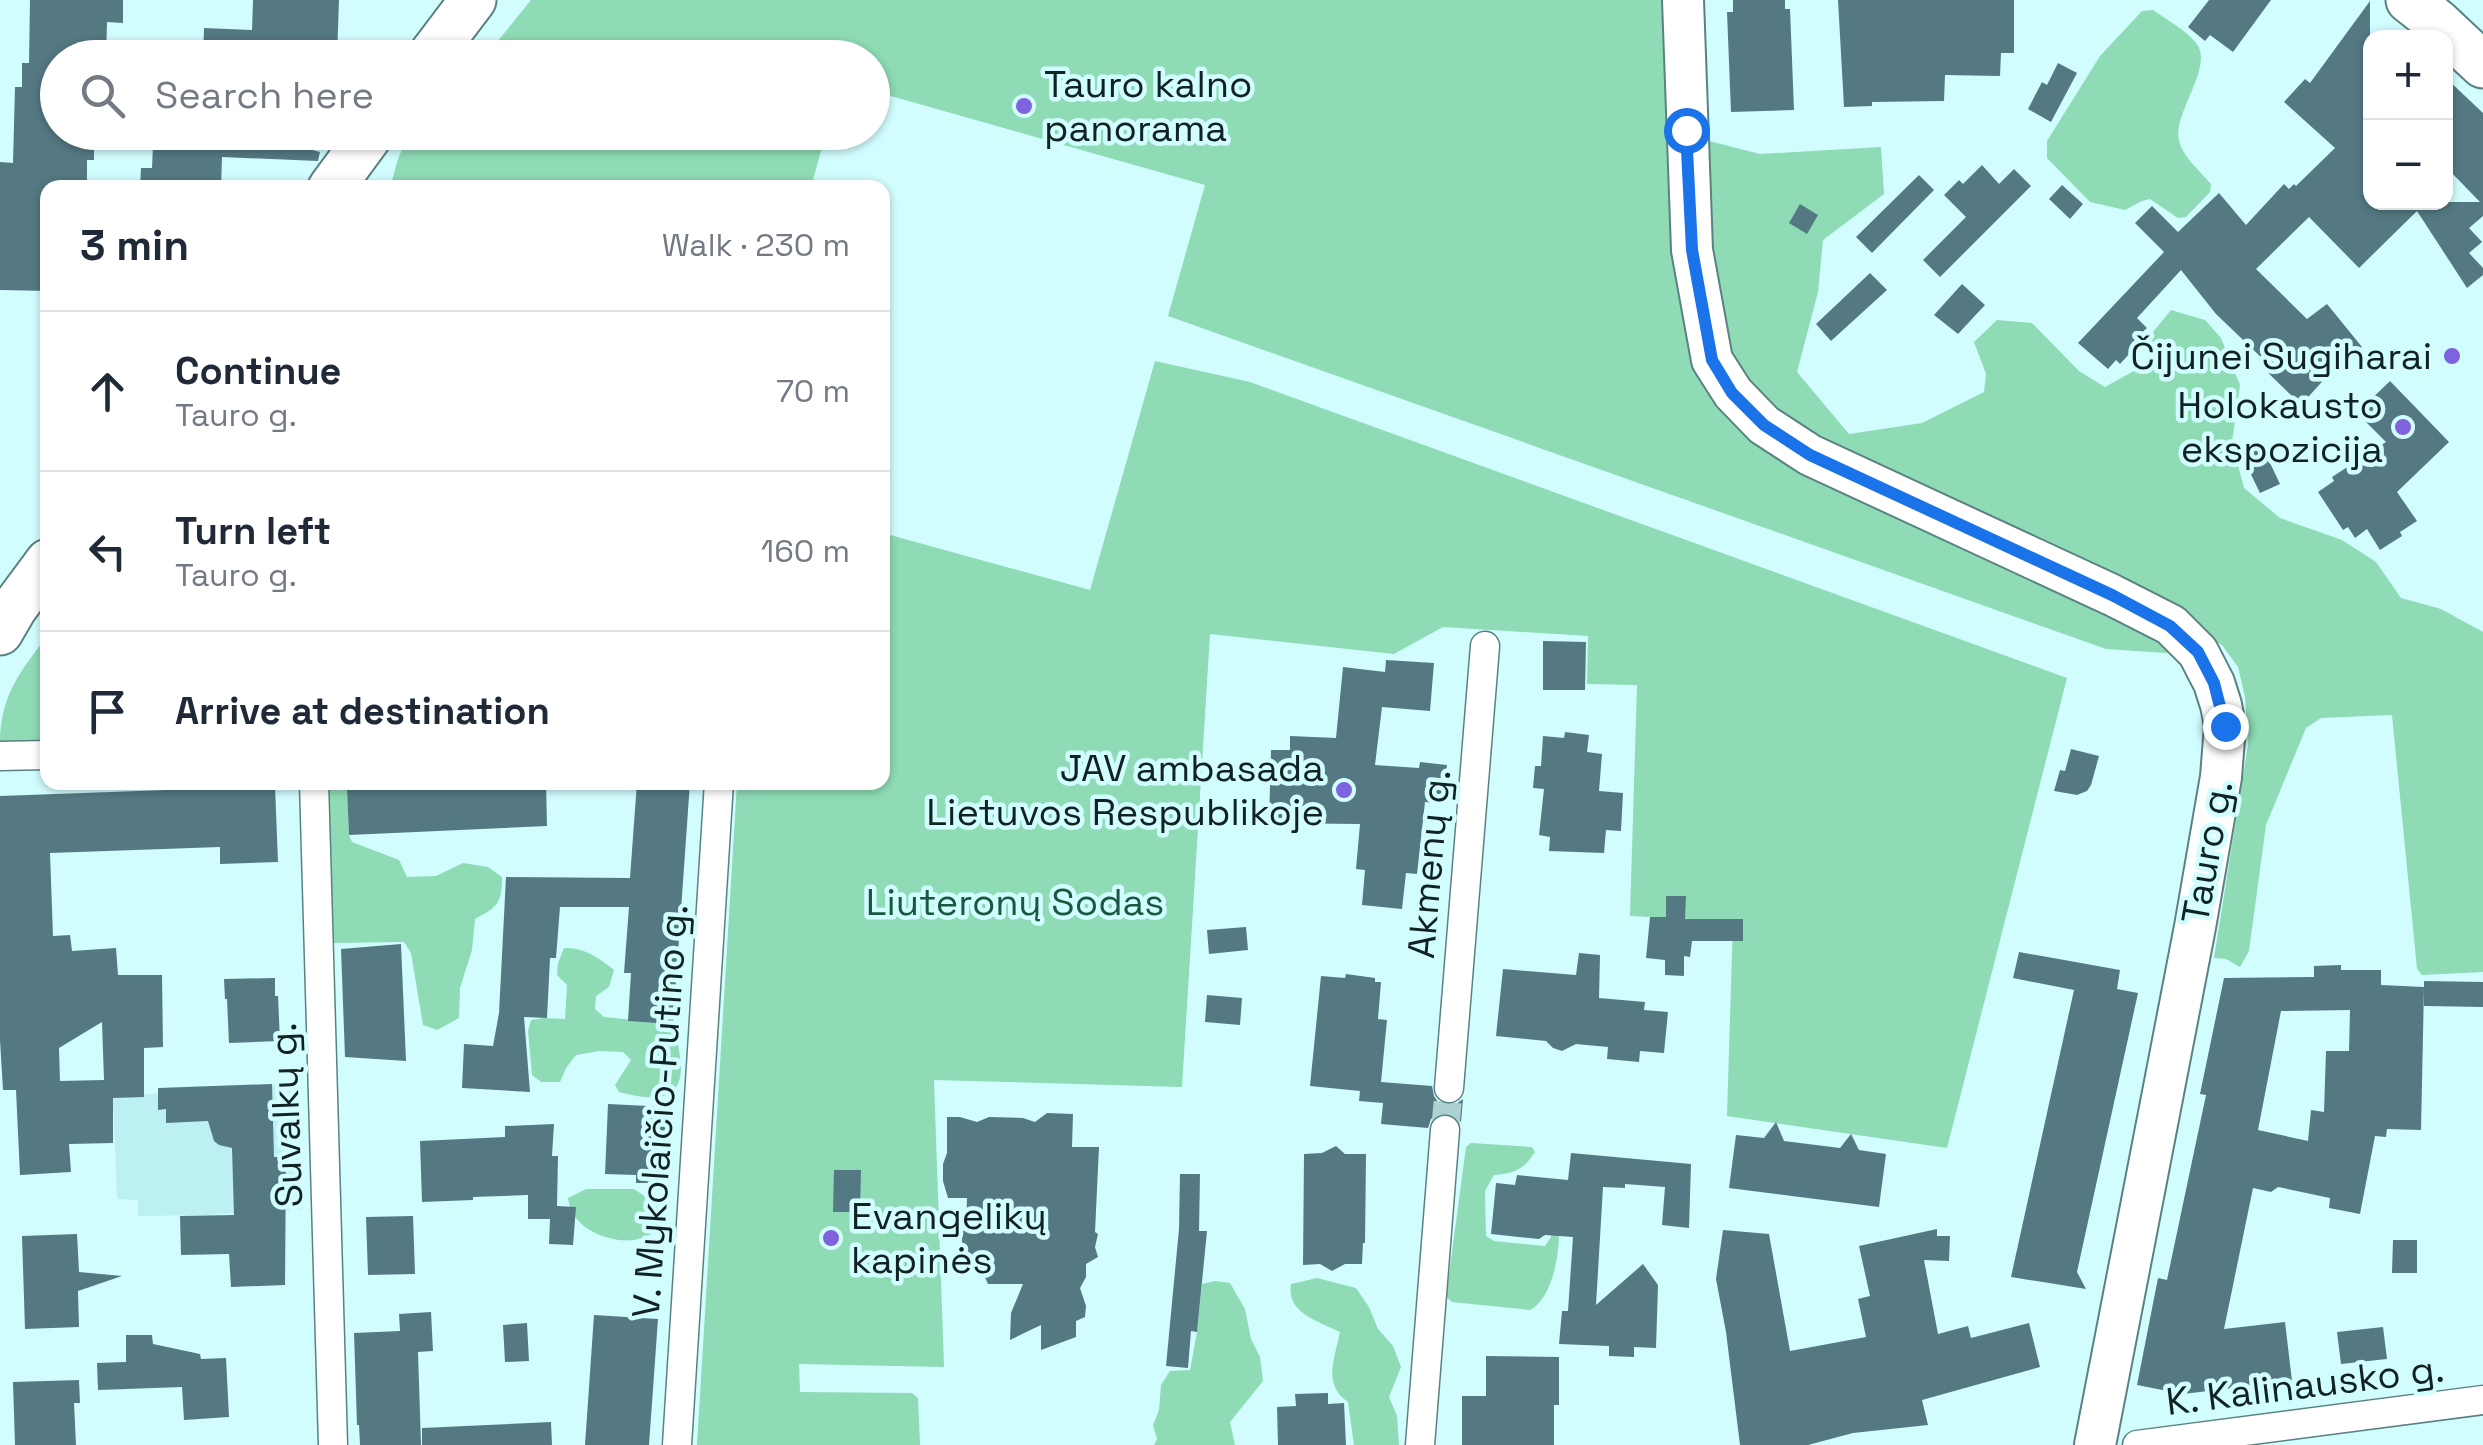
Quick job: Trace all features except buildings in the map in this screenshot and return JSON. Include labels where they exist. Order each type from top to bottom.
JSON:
[{"type":"main road","points":[[443,40],[473,0]]},
{"type":"main road","name":"Tauro g.","points":[[1683,0],[1692,250],[1712,360],[1732,393],[1764,425],[1810,455],[2112,595],[2170,626],[2198,652],[2221,705],[2225,726],[2221,777],[2094,1445]]},
{"type":"main road","points":[[2408,0],[2483,66]]},
{"type":"main road","points":[[336,180],[358,150]]},
{"type":"main road","points":[[0,632],[40,573]]},
{"type":"street","name":"Akmenų g.","points":[[1449,1088],[1485,646]]},
{"type":"street","points":[[0,756],[40,755]]},
{"type":"street","name":"Suvalkų g.","points":[[314,790],[334,1445]]},
{"type":"street","name":"V. Mykolaičio-Putino g.","points":[[676,1445],[718,790]]},
{"type":"street","points":[[1420,1445],[1445,1130]]},
{"type":"street","name":"K. Kalinausko g.","points":[[2138,1445],[2317,1433],[2483,1400]]},
{"type":"shaded area","points":[[298,1083],[302,1209],[138,1216],[138,1200],[117,1199],[113,1098],[165,1092],[165,1088]]},
{"type":"green space","points":[[531,0],[1701,0],[1709,141],[1760,154],[1881,147],[1884,194],[1823,240],[1818,292],[1797,372],[1849,434],[1922,423],[1984,392],[1986,374],[1974,342],[1997,320],[2032,323],[2079,371],[2105,387],[2150,362],[2153,332],[2171,310],[2205,320],[2221,338],[2240,385],[2232,442],[2244,488],[2280,518],[2342,540],[2376,562],[2401,598],[2441,609],[2483,632],[2483,972],[2422,975],[2417,969],[2392,715],[2321,718],[2306,728],[2266,825],[2249,951],[2240,967],[2214,958],[2248,745],[2245,697],[2238,667],[2222,645],[2206,636],[2181,654],[2106,649],[1168,316],[1205,185],[890,96],[890,40],[499,40]]},
{"type":"green space","points":[[2153,10],[2187,34],[2200,53],[2201,64],[2182,116],[2179,140],[2188,158],[2211,184],[2210,192],[2186,217],[2178,218],[2150,199],[2125,210],[2090,202],[2047,158],[2047,141],[2100,56],[2142,11]]},
{"type":"green space","points":[[403,150],[821,150],[813,180],[392,180]]},
{"type":"green space","name":"Liuteronų Sodas","points":[[1155,361],[1250,382],[2067,678],[1947,1148],[1727,1116],[1733,921],[1630,916],[1637,685],[1587,684],[1588,636],[1443,627],[1394,654],[1210,634],[1182,1087],[934,1080],[944,1367],[799,1364],[800,1392],[912,1393],[918,1398],[920,1445],[697,1445],[737,790],[890,790],[890,535],[1090,590]]},
{"type":"green space","points":[[40,646],[40,742],[0,743],[8,698]]},
{"type":"green space","points":[[327,790],[347,790],[352,842],[399,860],[407,877],[436,876],[463,863],[488,867],[502,877],[497,904],[475,919],[472,950],[460,988],[459,1018],[437,1030],[423,1025],[411,953],[404,942],[331,943]]},
{"type":"green space","points":[[564,948],[585,951],[614,970],[609,987],[596,996],[595,1009],[604,1017],[673,1024],[681,1072],[672,1091],[655,1097],[619,1092],[615,1085],[631,1060],[623,1052],[576,1055],[560,1082],[541,1082],[532,1075],[528,1031],[531,1020],[565,1019],[567,985],[557,975]]},
{"type":"green space","points":[[1471,1143],[1532,1147],[1535,1152],[1518,1170],[1494,1175],[1485,1191],[1486,1236],[1494,1241],[1545,1246],[1551,1237],[1555,1211],[1559,1235],[1556,1265],[1546,1293],[1530,1310],[1452,1302],[1446,1297],[1466,1147]]},
{"type":"green space","points":[[586,1189],[634,1189],[659,1206],[658,1231],[624,1240],[592,1231],[576,1218],[568,1198]]},
{"type":"green space","points":[[1317,1278],[1356,1288],[1378,1329],[1393,1346],[1401,1367],[1389,1397],[1397,1416],[1399,1445],[1354,1445],[1348,1402],[1333,1379],[1340,1332],[1305,1315],[1291,1294],[1291,1284]]},
{"type":"green space","points":[[1230,1283],[1245,1309],[1263,1381],[1230,1422],[1235,1445],[1154,1445],[1157,1439],[1153,1425],[1161,1385],[1170,1371],[1190,1370],[1202,1284]]},
{"type":"tunnel","points":[[1445,1130],[1449,1088]]},
{"type":"place","name":"Tauro kalno panorama","points":[[1024,106]]},
{"type":"place","name":"Čijunei Sugiharai","points":[[2452,356]]},
{"type":"place","name":"Holokausto ekspozicija","points":[[2403,427]]},
{"type":"place","name":"JAV ambasada Lietuvos Respublikoje","points":[[1344,790]]},
{"type":"place","name":"Evangelikų kapinės","points":[[831,1238]]},
{"type":"route","points":[[1686,130],[1692,250],[1699,294],[1712,360],[1732,393],[1764,425],[1810,455],[2112,595],[2170,626],[2198,652],[2214,683],[2225,726]]}]
